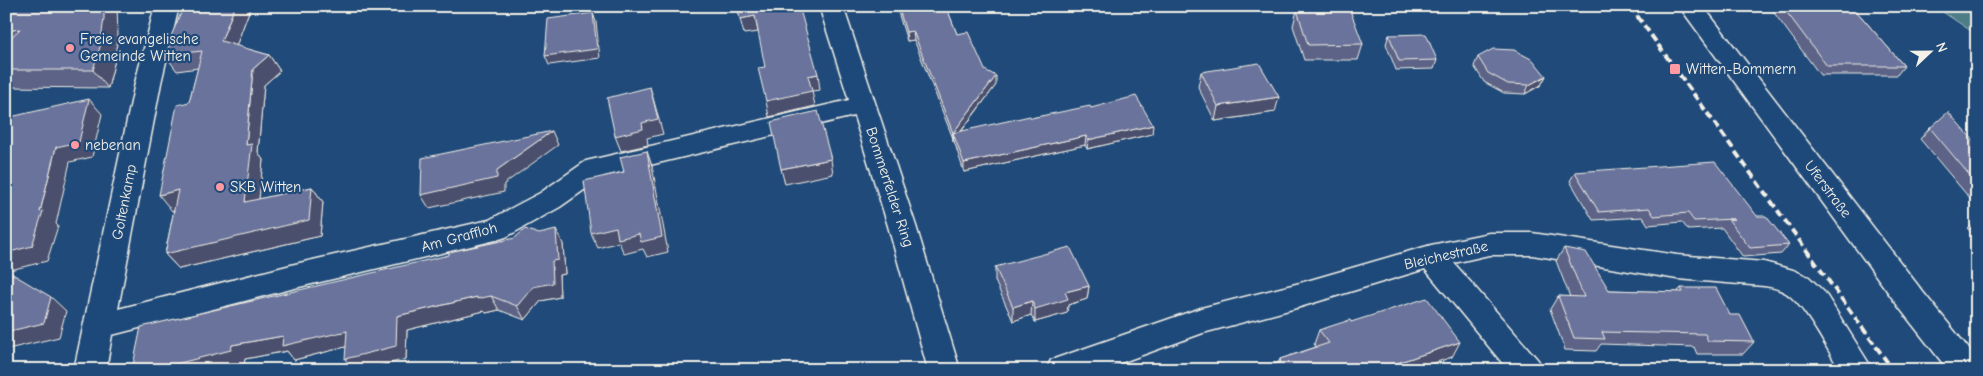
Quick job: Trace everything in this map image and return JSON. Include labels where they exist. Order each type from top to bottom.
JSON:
[{"type":"street","name":"Goltenkamp","points":[[90,370],[148,83],[168,6]]},
{"type":"street","name":"Bommerfelder Ring","points":[[831,6],[902,226],[944,370]]},
{"type":"street","name":"Uferstraße","points":[[1691,6],[1912,301],[1967,370]]},
{"type":"street","name":"Am Graffloh","points":[[99,326],[295,276],[496,229],[550,200],[596,168],[864,105]]},
{"type":"street","name":"Bleichestraße","points":[[1062,370],[1201,321],[1300,295],[1431,256],[1489,244],[1532,244],[1677,266],[1764,274],[1783,278],[1798,286],[1814,302],[1857,370]]},
{"type":"street","points":[[1431,256],[1527,370]]},
{"type":"green space","points":[[1934,6],[1977,6],[1977,35]]},
{"type":"building","name":"Freie evangelische Gemeinde Witten","points":[[6,6],[104,6],[100,47],[93,70],[6,70],[6,42],[20,29],[6,31]]},
{"type":"building","points":[[184,6],[235,6],[221,41],[269,55],[253,69],[246,145],[252,144],[245,202],[312,187],[309,220],[165,254],[178,190],[159,195],[177,105],[189,102],[202,51],[165,55],[171,42],[168,43]]},
{"type":"building","points":[[737,6],[799,6],[818,74],[808,76],[812,91],[766,101],[758,68],[765,67],[755,16],[740,19]]},
{"type":"building","points":[[898,6],[946,6],[957,34],[968,32],[985,70],[996,76],[953,133],[913,31],[906,32]]},
{"type":"building","points":[[1782,6],[1852,6],[1904,66],[1827,66]]},
{"type":"building","points":[[1297,10],[1350,10],[1363,44],[1308,45]]},
{"type":"building","points":[[593,13],[597,49],[545,56],[548,19]]},
{"type":"building","points":[[1426,34],[1437,60],[1399,61],[1389,35]]},
{"type":"building","points":[[1493,49],[1514,50],[1533,60],[1546,76],[1529,85],[1508,84],[1488,73],[1478,57]]},
{"type":"building","points":[[1259,63],[1279,97],[1218,106],[1201,72]]},
{"type":"building","points":[[650,87],[658,119],[642,123],[643,129],[615,136],[607,98]]},
{"type":"building","points":[[1136,96],[1153,125],[1088,140],[1086,136],[964,163],[953,133],[1030,116],[1031,118],[1090,106],[1091,108]]},
{"type":"building","points":[[89,99],[79,142],[56,147],[40,212],[43,211],[32,246],[6,253],[6,118]]},
{"type":"building","points":[[818,111],[831,159],[781,169],[771,122]]},
{"type":"building","points":[[1948,112],[1977,144],[1977,184],[1930,128]]},
{"type":"building","points":[[552,131],[497,170],[497,178],[421,195],[422,158]]},
{"type":"building","points":[[647,151],[662,237],[641,242],[639,234],[618,239],[616,227],[591,233],[584,181],[624,172],[620,157]]},
{"type":"building","points":[[1715,162],[1757,216],[1766,216],[1789,245],[1750,248],[1728,219],[1694,221],[1688,213],[1654,216],[1649,208],[1599,212],[1575,172]]},
{"type":"building","points":[[525,229],[539,234],[556,230],[558,260],[552,261],[553,283],[533,287],[517,306],[491,296],[477,299],[477,297],[397,316],[396,346],[345,359],[347,331],[282,346],[283,336],[232,345],[231,350],[168,366],[168,370],[132,370],[141,327],[449,255],[449,252],[515,238]]},
{"type":"building","points":[[1070,247],[1089,286],[1065,292],[1068,299],[1035,309],[1032,301],[1013,307],[995,267]]},
{"type":"building","points":[[1564,248],[1586,252],[1609,290],[1683,292],[1681,288],[1716,288],[1730,315],[1740,315],[1754,342],[1708,341],[1705,334],[1602,332],[1605,339],[1574,338],[1558,296],[1584,297]]},
{"type":"building","points":[[6,270],[51,297],[44,323],[6,332]]},
{"type":"building","points":[[1427,298],[1460,342],[1385,367],[1387,370],[1257,370],[1281,362],[1280,359],[1329,343],[1319,330]]},
{"type":"railway","points":[[1630,6],[1893,370]]},
{"type":"place","name":"Freie evangelische Gemeinde Witten","points":[[70,48]]},
{"type":"place","name":"Witten-Bommern","points":[[1675,69]]},
{"type":"place","name":"nebenan","points":[[75,145]]},
{"type":"place","name":"SKB Witten","points":[[220,187]]}]
